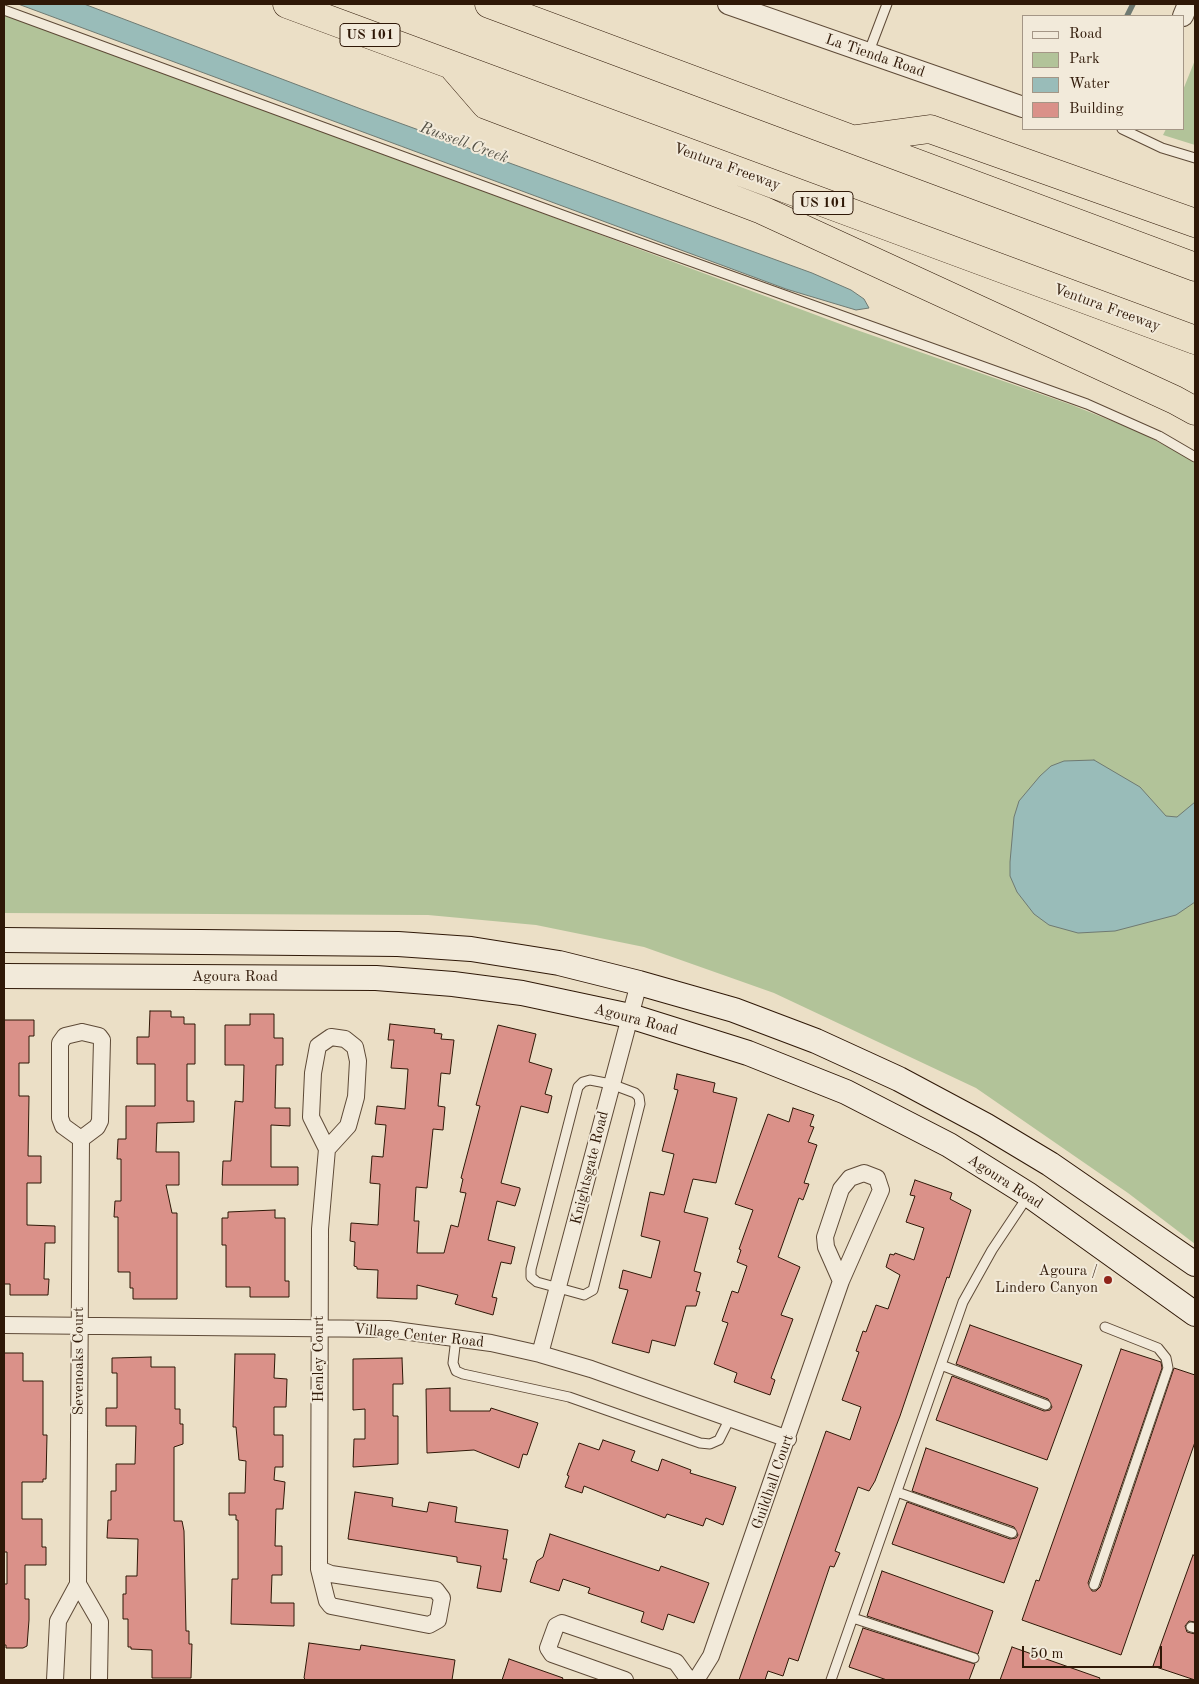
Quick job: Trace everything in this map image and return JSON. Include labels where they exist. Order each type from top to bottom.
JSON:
[{"type":"highway","name":"Ventura Freeway","points":[[287,4],[1195,340]]},
{"type":"highway","points":[[489,4],[1195,267]]},
{"type":"highway","points":[[452,65],[486,104],[762,210],[1166,395],[1195,412]]},
{"type":"highway","points":[[854,139],[930,129],[1195,223]]},
{"type":"main road","points":[[4,940],[398,944],[462,948],[559,963],[639,983],[734,1010],[816,1041],[899,1078],[985,1125],[1050,1164],[1195,1264]]},
{"type":"main road","name":"Agoura Road","points":[[4,976],[376,978],[453,984],[512,992],[630,1016],[748,1053],[846,1092],[949,1146],[1029,1195],[1195,1314]]},
{"type":"main road","points":[[1029,1195],[1050,1164]]},
{"type":"street","name":"La Tienda Road","points":[[728,4],[1022,107]]},
{"type":"street","name":"Knightsgate Road","points":[[540,1354],[559,1289],[611,1084],[639,983]]},
{"type":"street","points":[[82,1032],[98,1036],[102,1040],[100,1122],[97,1127],[81,1139],[63,1126],[60,1118],[60,1043],[65,1036],[82,1032]]},
{"type":"street","points":[[331,1037],[345,1039],[355,1047],[358,1061],[356,1097],[348,1126],[327,1149],[311,1116],[313,1073],[318,1046],[331,1037]]},
{"type":"street","name":"Sevenoaks Court","points":[[55,1680],[58,1621],[78,1584],[81,1139]]},
{"type":"street","name":"Henley Court","points":[[319,1569],[331,1574],[436,1590],[442,1598],[438,1620],[430,1624],[331,1606],[319,1569],[320,1229],[327,1149]]},
{"type":"street","name":"Guildhall Court","points":[[696,1680],[711,1656],[842,1281],[881,1190],[878,1178],[864,1173],[850,1178],[841,1189],[825,1237],[826,1247],[842,1281]]},
{"type":"street","name":"Village Center Road","points":[[4,1325],[319,1327],[388,1329],[456,1338],[540,1354],[788,1439]]},
{"type":"street","points":[[78,1584],[100,1622],[99,1680]]},
{"type":"street","points":[[625,1680],[552,1654],[548,1648],[556,1626],[562,1623],[676,1662],[689,1680]]},
{"type":"lane","points":[[868,54],[887,4]]},
{"type":"lane","points":[[4,10],[585,224],[1088,404],[1141,427],[1195,457]]},
{"type":"lane","points":[[1124,130],[1162,148],[1195,158]]},
{"type":"lane","points":[[590,1080],[611,1084],[635,1094],[639,1097],[640,1104],[617,1197],[593,1290],[584,1295],[559,1289],[537,1282],[532,1277],[531,1269],[578,1087],[583,1082],[590,1080]]},
{"type":"lane","points":[[831,1680],[963,1302],[992,1250],[1029,1195]]},
{"type":"lane","points":[[1094,1585],[1168,1368],[1166,1358],[1158,1348],[1105,1327]]},
{"type":"lane","points":[[456,1338],[453,1363],[456,1371],[463,1374],[569,1397],[700,1443],[710,1444],[719,1440],[730,1418]]},
{"type":"lane","points":[[941,1365],[1046,1405]]},
{"type":"lane","points":[[897,1492],[1012,1533]]},
{"type":"lane","points":[[853,1618],[974,1658]]},
{"type":"green space","points":[[4,13],[851,328],[1072,405],[1137,431],[1195,461],[1195,1244],[1128,1193],[976,1088],[774,993],[644,947],[536,925],[428,915],[4,913]]},
{"type":"green space","points":[[1195,60],[1195,145],[1163,135],[1166,130],[1184,130],[1184,88]]},
{"type":"water","points":[[18,4],[84,4],[361,109],[812,273],[851,290],[864,299],[869,308],[856,310],[786,289]]},
{"type":"water","points":[[1094,760],[1140,787],[1166,816],[1177,817],[1195,802],[1195,902],[1176,915],[1115,931],[1078,933],[1049,925],[1034,914],[1017,892],[1010,876],[1010,862],[1014,817],[1019,801],[1051,766],[1064,761]]},
{"type":"building","points":[[150,1011],[171,1011],[171,1017],[184,1017],[184,1024],[195,1024],[195,1064],[187,1064],[187,1101],[194,1101],[194,1122],[157,1123],[156,1152],[179,1152],[179,1185],[166,1185],[172,1213],[177,1213],[177,1299],[133,1299],[133,1288],[130,1288],[130,1272],[118,1272],[118,1217],[114,1217],[115,1201],[121,1201],[121,1159],[117,1159],[118,1139],[126,1139],[126,1106],[155,1106],[155,1064],[137,1064],[137,1037],[149,1037]]},
{"type":"building","points":[[250,1014],[274,1014],[274,1038],[283,1038],[283,1065],[276,1065],[275,1108],[290,1108],[290,1126],[271,1125],[271,1167],[298,1167],[298,1185],[222,1185],[223,1161],[231,1161],[235,1101],[243,1102],[244,1065],[225,1065],[225,1025],[250,1025]]},
{"type":"building","points":[[4,1020],[34,1020],[34,1036],[29,1036],[29,1063],[19,1063],[19,1096],[29,1096],[28,1156],[41,1156],[41,1183],[27,1183],[27,1225],[55,1226],[55,1243],[45,1243],[44,1279],[49,1279],[48,1295],[10,1295],[10,1284],[4,1284]]},
{"type":"building","points":[[390,1024],[435,1029],[434,1033],[442,1034],[441,1039],[454,1040],[450,1074],[441,1073],[438,1106],[445,1107],[443,1130],[433,1129],[427,1188],[416,1187],[414,1221],[419,1221],[417,1253],[444,1253],[451,1225],[458,1227],[466,1193],[460,1192],[463,1179],[461,1178],[480,1106],[476,1105],[498,1025],[536,1034],[529,1062],[552,1069],[545,1094],[552,1096],[548,1113],[521,1106],[501,1183],[520,1188],[520,1190],[515,1206],[497,1201],[488,1240],[515,1247],[511,1264],[501,1262],[492,1297],[497,1298],[493,1315],[455,1304],[458,1295],[417,1285],[417,1299],[377,1298],[378,1270],[357,1269],[354,1266],[355,1242],[350,1241],[351,1223],[378,1225],[380,1184],[370,1183],[372,1156],[383,1157],[386,1125],[375,1124],[377,1106],[405,1109],[408,1069],[391,1068],[394,1040],[388,1040]]},
{"type":"building","points":[[677,1074],[715,1083],[713,1092],[737,1098],[716,1183],[693,1179],[684,1212],[708,1218],[694,1271],[701,1273],[696,1291],[700,1292],[696,1306],[686,1306],[675,1346],[652,1340],[649,1353],[612,1343],[628,1290],[619,1288],[623,1270],[651,1278],[660,1241],[641,1236],[650,1192],[664,1195],[674,1154],[662,1151],[678,1090],[674,1089]]},
{"type":"building","points":[[793,1108],[814,1115],[810,1126],[814,1127],[808,1142],[817,1145],[804,1183],[809,1184],[803,1200],[799,1198],[778,1257],[800,1267],[781,1315],[793,1319],[771,1378],[775,1380],[770,1395],[734,1382],[737,1373],[714,1364],[728,1323],[722,1321],[732,1291],[738,1293],[747,1266],[737,1262],[741,1250],[739,1249],[753,1210],[735,1204],[768,1114],[789,1122]]},
{"type":"building","points":[[915,1180],[952,1193],[950,1199],[971,1210],[949,1278],[947,1277],[900,1416],[875,1481],[869,1491],[858,1487],[835,1551],[840,1553],[834,1567],[830,1566],[798,1661],[789,1658],[783,1676],[768,1671],[765,1680],[739,1680],[826,1431],[850,1440],[861,1407],[842,1400],[859,1352],[856,1351],[863,1331],[866,1332],[876,1305],[888,1309],[900,1275],[886,1267],[890,1254],[894,1255],[895,1253],[914,1260],[924,1228],[906,1222],[915,1196],[910,1195]]},
{"type":"building","points":[[275,1210],[275,1218],[285,1218],[285,1281],[289,1281],[289,1297],[250,1297],[250,1287],[226,1287],[226,1245],[222,1245],[222,1218],[228,1218],[228,1212]]},
{"type":"building","points":[[970,1325],[1082,1365],[1047,1460],[936,1420],[952,1376],[1044,1411],[1050,1410],[1052,1407],[1048,1399],[956,1364]]},
{"type":"building","points":[[1121,1349],[1161,1362],[1162,1368],[1088,1583],[1092,1591],[1096,1591],[1100,1587],[1174,1368],[1195,1375],[1195,1442],[1121,1655],[1022,1620],[1036,1580],[1039,1581]]},
{"type":"building","points":[[4,1353],[23,1353],[23,1381],[43,1381],[43,1435],[47,1435],[46,1479],[43,1479],[43,1482],[22,1482],[22,1519],[42,1519],[42,1547],[46,1547],[46,1565],[25,1565],[25,1599],[29,1599],[29,1620],[27,1646],[23,1648],[6,1648],[6,1645],[4,1645],[4,1584],[7,1584],[7,1552],[4,1552]]},
{"type":"building","points":[[235,1354],[275,1354],[274,1378],[287,1379],[286,1407],[274,1407],[274,1435],[283,1435],[283,1467],[275,1467],[274,1480],[285,1482],[283,1509],[276,1509],[275,1546],[282,1546],[282,1575],[272,1575],[271,1603],[294,1603],[294,1626],[231,1624],[232,1579],[238,1579],[238,1520],[236,1520],[236,1515],[229,1515],[229,1493],[245,1493],[246,1461],[239,1460],[236,1427],[233,1427]]},
{"type":"building","points":[[151,1357],[151,1367],[175,1367],[175,1409],[180,1409],[180,1424],[183,1424],[183,1444],[174,1447],[174,1521],[182,1521],[184,1531],[186,1631],[189,1631],[189,1644],[192,1644],[191,1678],[152,1678],[152,1650],[131,1649],[131,1647],[128,1647],[128,1619],[123,1619],[123,1594],[126,1594],[126,1576],[137,1576],[138,1539],[107,1538],[108,1520],[111,1520],[111,1491],[116,1491],[116,1464],[135,1464],[136,1426],[106,1426],[106,1408],[117,1408],[117,1373],[112,1373],[112,1358]]},
{"type":"building","points":[[402,1358],[403,1384],[393,1384],[393,1416],[398,1416],[398,1464],[353,1467],[354,1439],[365,1439],[365,1409],[353,1410],[353,1359]]},
{"type":"building","points":[[450,1388],[450,1411],[490,1411],[491,1408],[538,1423],[527,1455],[523,1454],[519,1468],[474,1450],[427,1453],[426,1389]]},
{"type":"building","points":[[603,1440],[635,1451],[631,1461],[658,1471],[662,1459],[691,1470],[690,1473],[736,1487],[723,1525],[706,1518],[703,1526],[667,1514],[665,1518],[584,1486],[582,1493],[565,1487],[569,1476],[567,1475],[579,1443],[599,1450]]},
{"type":"building","points":[[926,1448],[1038,1488],[1004,1583],[892,1544],[907,1502],[1010,1539],[1016,1538],[1018,1535],[1014,1527],[912,1491]]},
{"type":"building","points":[[355,1492],[393,1498],[392,1506],[427,1512],[429,1502],[457,1507],[455,1522],[508,1530],[503,1559],[507,1559],[501,1592],[477,1588],[481,1566],[457,1562],[457,1557],[348,1539]]},
{"type":"building","points":[[550,1534],[659,1571],[661,1566],[709,1583],[694,1623],[668,1614],[663,1630],[641,1622],[644,1612],[588,1593],[590,1588],[563,1579],[559,1591],[530,1582],[537,1561],[543,1557]]},
{"type":"building","points":[[1193,1555],[1195,1556],[1195,1622],[1189,1621],[1185,1626],[1187,1632],[1195,1634],[1195,1680],[1153,1666]]},
{"type":"building","points":[[882,1571],[993,1611],[978,1654],[867,1616]]},
{"type":"building","points":[[863,1628],[975,1664],[969,1680],[887,1680],[849,1667]]},
{"type":"building","points":[[309,1643],[360,1650],[361,1645],[455,1660],[452,1680],[306,1680],[304,1678]]},
{"type":"building","points":[[1012,1647],[1100,1678],[1099,1680],[1000,1680]]},
{"type":"building","points":[[509,1659],[563,1678],[562,1680],[502,1680]]},
{"type":"waterway","points":[[1128,15],[1133,4]]},
{"type":"place","name":"Agoura / Lindero Canyon","points":[[1108,1280]]},
{"type":"water label","name":"Russell Creek","points":[[464,143]]}]
